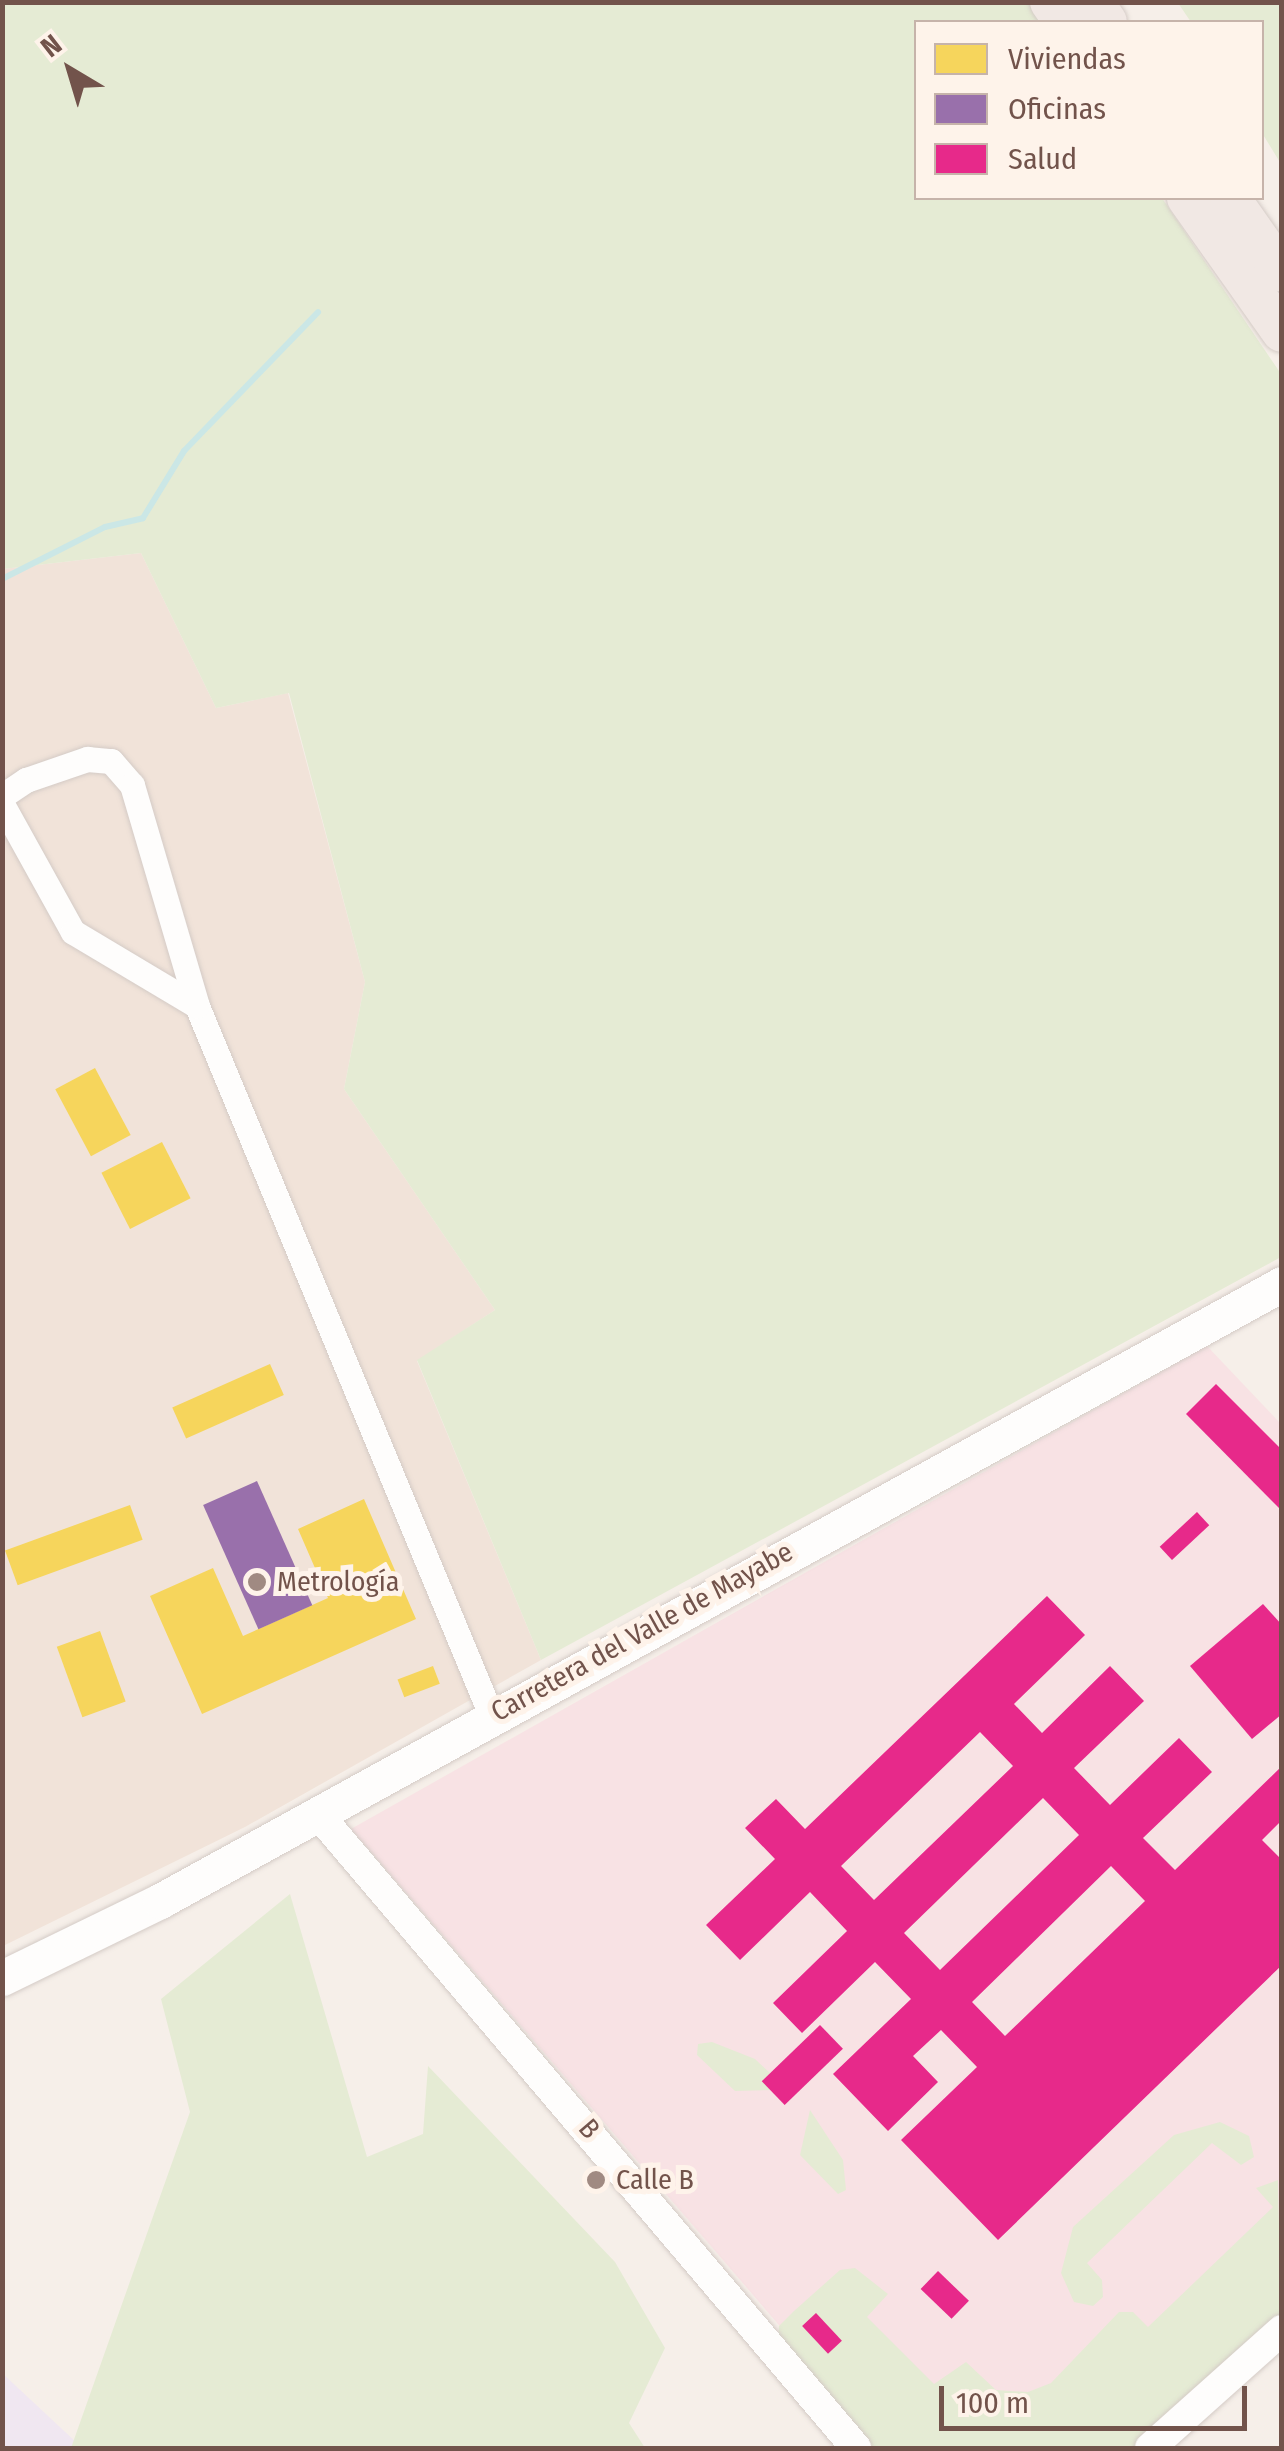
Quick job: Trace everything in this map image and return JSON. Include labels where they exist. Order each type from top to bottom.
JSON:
[{"type":"highway","points":[[1188,200],[1282,332]]},
{"type":"highway","points":[[1231,200],[1282,272]]},
{"type":"main road","name":"Carretera del Valle de Mayabe","points":[[2,1978],[91,1938],[491,1714],[1282,1284]]},
{"type":"street","points":[[2,796],[26,780],[87,760],[122,769],[196,1006],[491,1714]]},
{"type":"street","points":[[2,804],[72,932],[196,1006]]},
{"type":"street","name":"B","points":[[317,1813],[856,2448]]},
{"type":"street","points":[[1150,2448],[1282,2330]]},
{"type":"shaded area","points":[[141,553],[216,708],[288,693],[365,982],[344,1089],[495,1310],[417,1361],[541,1660],[245,1827],[3,1946],[3,569]]},
{"type":"shaded area","points":[[1207,1346],[1281,1424],[1281,2285],[1103,2448],[885,2448],[351,1829]]},
{"type":"shaded area","points":[[2,2373],[77,2443],[71,2448],[3,2448]]},
{"type":"green space","points":[[2,3],[1031,3],[1043,20],[914,20],[914,200],[1163,200],[1281,374],[1281,1257],[541,1660],[417,1360],[495,1310],[344,1089],[365,982],[289,693],[216,708],[141,553],[3,569]]},
{"type":"green space","points":[[1178,3],[1281,3],[1281,164],[1264,136],[1264,20],[1190,20]]},
{"type":"green space","points":[[290,1894],[367,2157],[423,2134],[428,2066],[615,2262],[665,2348],[629,2423],[645,2448],[71,2448],[190,2112],[161,1999]]},
{"type":"green space","points":[[712,2042],[755,2059],[771,2074],[772,2090],[735,2091],[697,2055],[698,2044]]},
{"type":"green space","points":[[810,2110],[843,2160],[846,2190],[838,2194],[800,2155]]},
{"type":"green space","points":[[1220,2122],[1249,2136],[1254,2157],[1241,2165],[1212,2143],[1087,2263],[1102,2280],[1103,2297],[1093,2306],[1074,2302],[1061,2273],[1073,2227],[1174,2135]]},
{"type":"green space","points":[[1278,2180],[1281,2314],[1135,2448],[867,2448],[778,2341],[779,2326],[794,2311],[840,2270],[855,2268],[888,2294],[867,2317],[934,2384],[966,2362],[996,2390],[1028,2392],[1051,2383],[1119,2312],[1133,2312],[1148,2327],[1273,2207],[1256,2188]]},
{"type":"building: Viviendas","points":[[95,1068],[131,1135],[91,1156],[55,1089]]},
{"type":"building: Viviendas","points":[[162,1142],[191,1198],[130,1229],[101,1173]]},
{"type":"building: Viviendas","points":[[270,1364],[284,1395],[186,1439],[172,1408]]},
{"type":"building: Viviendas","points":[[364,1499],[416,1619],[202,1714],[150,1596],[213,1568],[243,1636],[328,1598],[298,1529]]},
{"type":"building: Viviendas","points":[[130,1505],[143,1540],[18,1585],[5,1550]]},
{"type":"building: Viviendas","points":[[100,1631],[126,1701],[82,1717],[57,1647]]},
{"type":"building: Viviendas","points":[[433,1666],[440,1684],[404,1697],[398,1680]]},
{"type":"building: Oficinas","points":[[257,1481],[312,1605],[258,1629],[203,1505]]},
{"type":"building: Salud","points":[[1216,1384],[1282,1450],[1282,1511],[1186,1414]]},
{"type":"building: Salud","points":[[1197,1512],[1209,1525],[1172,1560],[1160,1547]]},
{"type":"building: Salud","points":[[1047,1596],[1085,1635],[1014,1704],[1042,1733],[1110,1666],[1144,1701],[1074,1768],[1110,1805],[1179,1738],[1212,1772],[1143,1838],[1175,1870],[1282,1766],[1282,1820],[1262,1840],[1282,1860],[1282,1965],[998,2240],[901,2140],[977,2067],[941,2030],[913,2056],[938,2082],[888,2131],[833,2074],[911,1999],[875,1962],[802,2033],[773,2003],[847,1931],[810,1892],[740,1960],[706,1925],[775,1859],[745,1828],[776,1799],[805,1829]],"holes":[[[980,1732],[1013,1766],[874,1900],[841,1866]],[[1043,1798],[1079,1835],[940,1970],[904,1933]],[[1111,1866],[1145,1901],[1005,2036],[972,2002]]]},
{"type":"building: Salud","points":[[1263,1604],[1282,1625],[1282,1714],[1252,1739],[1190,1666]]},
{"type":"building: Salud","points":[[820,2025],[843,2049],[785,2105],[762,2081]]},
{"type":"building: Salud","points":[[938,2271],[969,2301],[952,2319],[921,2289]]},
{"type":"building: Salud","points":[[816,2313],[842,2341],[828,2354],[802,2326]]},
{"type":"waterway","points":[[2,579],[105,527],[143,518],[184,451],[318,312]]},
{"type":"place","name":"Metrología","points":[[257,1582]]},
{"type":"place","name":"Calle B","points":[[596,2180]]}]
